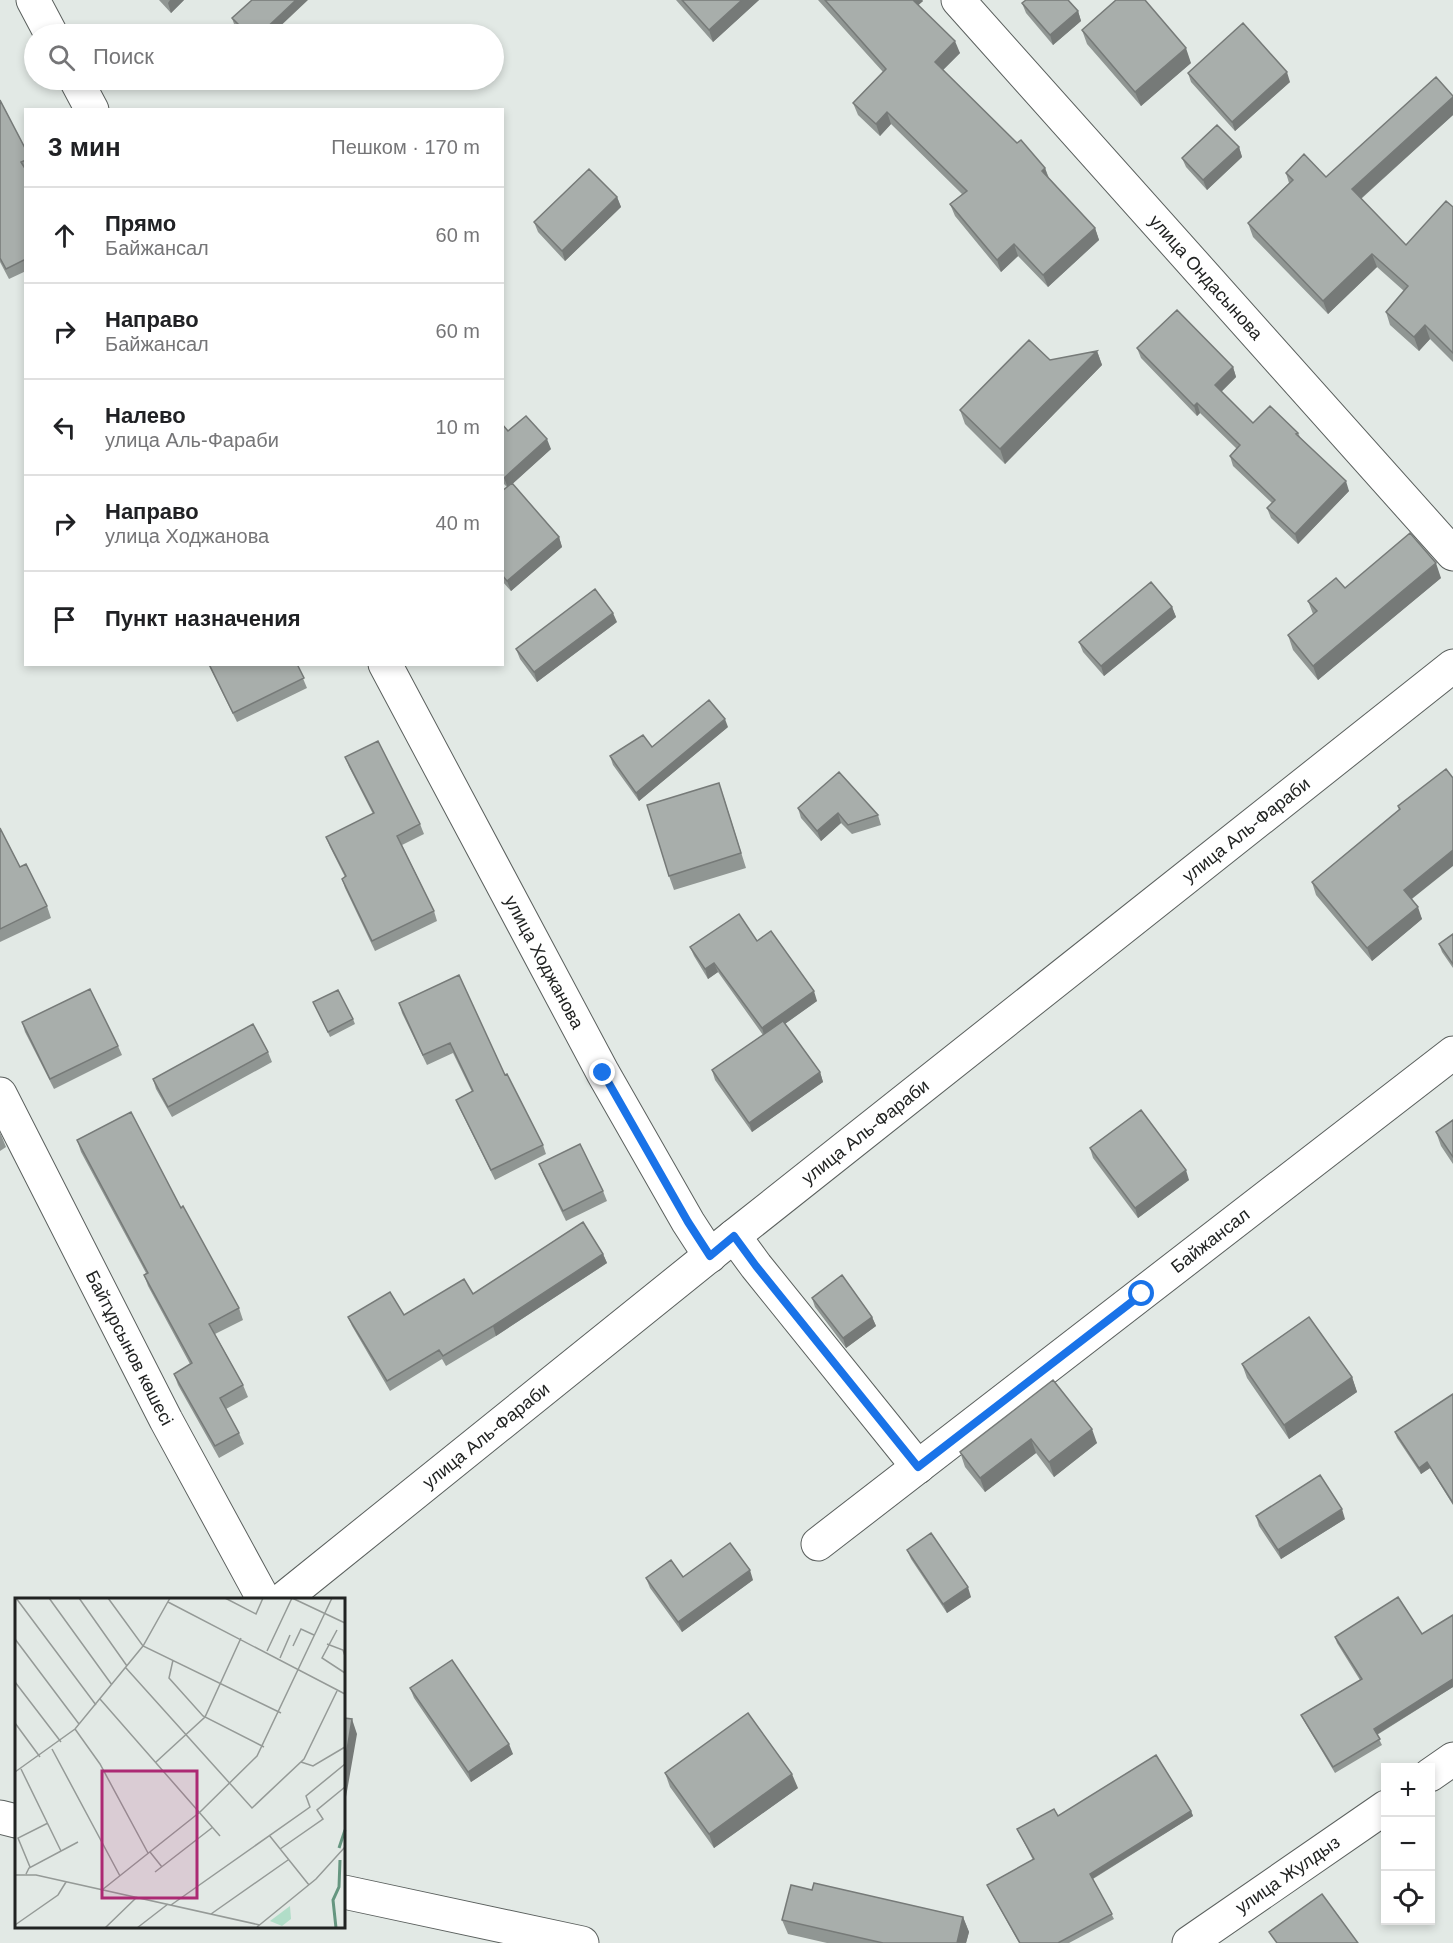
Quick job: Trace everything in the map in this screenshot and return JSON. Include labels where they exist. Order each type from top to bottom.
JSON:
[{"type":"street","points":[[33,0],[46,24]]},
{"type":"street","name":"улица Ондасынова","points":[[958,0],[1453,554]]},
{"type":"street","points":[[81,90],[91,108]]},
{"type":"street","name":"улица Ходжанова","points":[[386,666],[603,1073],[688,1222],[722,1246]]},
{"type":"street","name":"улица Аль-Фараби","points":[[283,1598],[722,1246],[1453,666]]},
{"type":"street","name":"Байжансал","points":[[818,1544],[1453,1053]]},
{"type":"street","name":"Байтұрсынов көшесі","points":[[0,1094],[166,1420],[263,1598]]},
{"type":"street","points":[[722,1246],[756,1266],[918,1467]]},
{"type":"street","points":[[1435,1772],[1453,1759]]},
{"type":"street","points":[[0,1817],[15,1806]]},
{"type":"street","name":"улица Жулдыз","points":[[1189,1943],[1381,1810]]},
{"type":"street","points":[[0,1817],[15,1821]]},
{"type":"street","points":[[345,1892],[522,1937],[582,1943]]},
{"type":"building","points":[[252,0],[296,0],[271,24],[238,24],[232,18]]},
{"type":"building","points":[[682,0],[742,0],[709,30]]},
{"type":"building","points":[[825,0],[913,0],[955,41],[935,62],[1017,143],[1021,140],[1045,168],[1042,171],[1095,228],[1043,275],[1014,244],[997,260],[950,204],[967,191],[887,112],[876,124],[853,103],[886,69]]},
{"type":"building","points":[[1026,0],[1068,0],[1078,11],[1050,35],[1022,3]]},
{"type":"building","points":[[1116,0],[1145,0],[1186,48],[1135,92],[1082,30]]},
{"type":"building","points":[[1243,23],[1287,72],[1232,122],[1188,73]]},
{"type":"building","points":[[1436,77],[1453,97],[1352,189],[1406,245],[1446,201],[1453,207],[1453,353],[1425,325],[1414,337],[1386,312],[1408,286],[1372,254],[1323,301],[1248,223],[1293,180],[1286,173],[1304,154],[1326,177]]},
{"type":"building","points":[[0,100],[24,146],[24,161],[21,162],[24,167],[24,260],[6,269],[0,258]]},
{"type":"building","points":[[1217,125],[1239,147],[1203,180],[1182,158]]},
{"type":"building","points":[[589,169],[617,197],[562,251],[534,222]]},
{"type":"building","points":[[1177,310],[1233,367],[1215,385],[1253,423],[1270,406],[1346,481],[1295,534],[1267,508],[1275,500],[1230,456],[1240,445],[1197,403],[1194,406],[1137,348]]},
{"type":"building","points":[[1029,340],[1050,360],[1097,351],[1000,449],[960,410]]},
{"type":"building","points":[[526,416],[547,439],[504,478],[504,426],[508,431]]},
{"type":"building","points":[[512,483],[559,537],[507,581],[504,577],[504,489]]},
{"type":"building","points":[[1410,533],[1436,563],[1313,666],[1288,635],[1317,611],[1308,601],[1336,578],[1345,588]]},
{"type":"building","points":[[1151,582],[1172,607],[1101,666],[1079,642]]},
{"type":"building","points":[[595,589],[613,613],[534,672],[516,649]]},
{"type":"building","points":[[210,666],[298,666],[304,678],[233,713]]},
{"type":"building","points":[[709,700],[725,719],[636,793],[610,756],[643,735],[652,747]]},
{"type":"building","points":[[378,741],[420,824],[397,836],[434,911],[372,941],[342,879],[346,876],[326,837],[374,813],[345,757]]},
{"type":"building","points":[[1446,769],[1453,778],[1453,850],[1404,890],[1418,907],[1367,948],[1312,882],[1400,809],[1398,806]]},
{"type":"building","points":[[839,772],[878,815],[848,825],[838,813],[817,831],[798,808]]},
{"type":"building","points":[[719,783],[741,853],[669,876],[647,805]]},
{"type":"building","points":[[0,828],[20,867],[26,864],[47,906],[0,929]]},
{"type":"building","points":[[739,914],[757,941],[771,931],[814,991],[762,1028],[714,963],[705,969],[690,947]]},
{"type":"building","points":[[1453,934],[1453,964],[1439,944]]},
{"type":"building","points":[[459,975],[505,1075],[507,1074],[543,1145],[491,1170],[456,1100],[473,1091],[450,1043],[423,1055],[399,1003]]},
{"type":"building","points":[[90,989],[118,1046],[50,1079],[22,1022]]},
{"type":"building","points":[[338,990],[353,1019],[328,1032],[313,1002]]},
{"type":"building","points":[[783,1021],[820,1072],[749,1123],[712,1070]]},
{"type":"building","points":[[253,1024],[268,1052],[168,1107],[153,1079]]},
{"type":"building","points":[[1141,1110],[1186,1170],[1135,1208],[1090,1148]]},
{"type":"building","points":[[131,1112],[181,1208],[183,1206],[239,1308],[209,1324],[243,1385],[220,1398],[239,1433],[215,1446],[174,1374],[192,1363],[144,1275],[148,1273],[77,1140]]},
{"type":"building","points":[[1453,1120],[1453,1157],[1436,1132]]},
{"type":"building","points":[[580,1144],[603,1191],[563,1211],[539,1164]]},
{"type":"building","points":[[583,1222],[603,1254],[443,1356],[439,1350],[387,1381],[348,1317],[390,1292],[404,1315],[464,1279],[473,1294]]},
{"type":"building","points":[[842,1275],[872,1317],[843,1338],[812,1298]]},
{"type":"building","points":[[1309,1317],[1352,1377],[1284,1425],[1242,1364]]},
{"type":"building","points":[[1053,1380],[1092,1429],[1049,1462],[1031,1439],[980,1478],[960,1452]]},
{"type":"building","points":[[1453,1394],[1453,1503],[1427,1462],[1419,1468],[1395,1432]]},
{"type":"building","points":[[1320,1475],[1342,1509],[1278,1550],[1256,1516]]},
{"type":"building","points":[[931,1533],[968,1587],[943,1604],[907,1550]]},
{"type":"building","points":[[730,1543],[750,1570],[678,1622],[646,1578],[671,1560],[683,1577]]},
{"type":"building","points":[[1398,1597],[1422,1634],[1453,1615],[1453,1679],[1374,1729],[1380,1739],[1333,1767],[1301,1715],[1362,1679],[1335,1637]]},
{"type":"building","points":[[452,1660],[509,1744],[468,1772],[410,1688]]},
{"type":"building","points":[[748,1713],[792,1774],[709,1834],[665,1773]]},
{"type":"building","points":[[345,1718],[352,1719],[345,1762]]},
{"type":"building","points":[[1156,1755],[1191,1811],[1090,1874],[1112,1914],[1058,1943],[1020,1943],[987,1885],[1034,1859],[1017,1829],[1054,1809],[1058,1816]]},
{"type":"building","points":[[814,1883],[963,1917],[957,1943],[883,1943],[782,1920],[791,1885],[812,1890]]},
{"type":"building","points":[[1322,1894],[1358,1943],[1277,1943],[1269,1932]]},
{"type":"route","points":[[603,1073],[688,1222],[710,1256],[734,1236],[918,1467],[1142,1294]]}]
